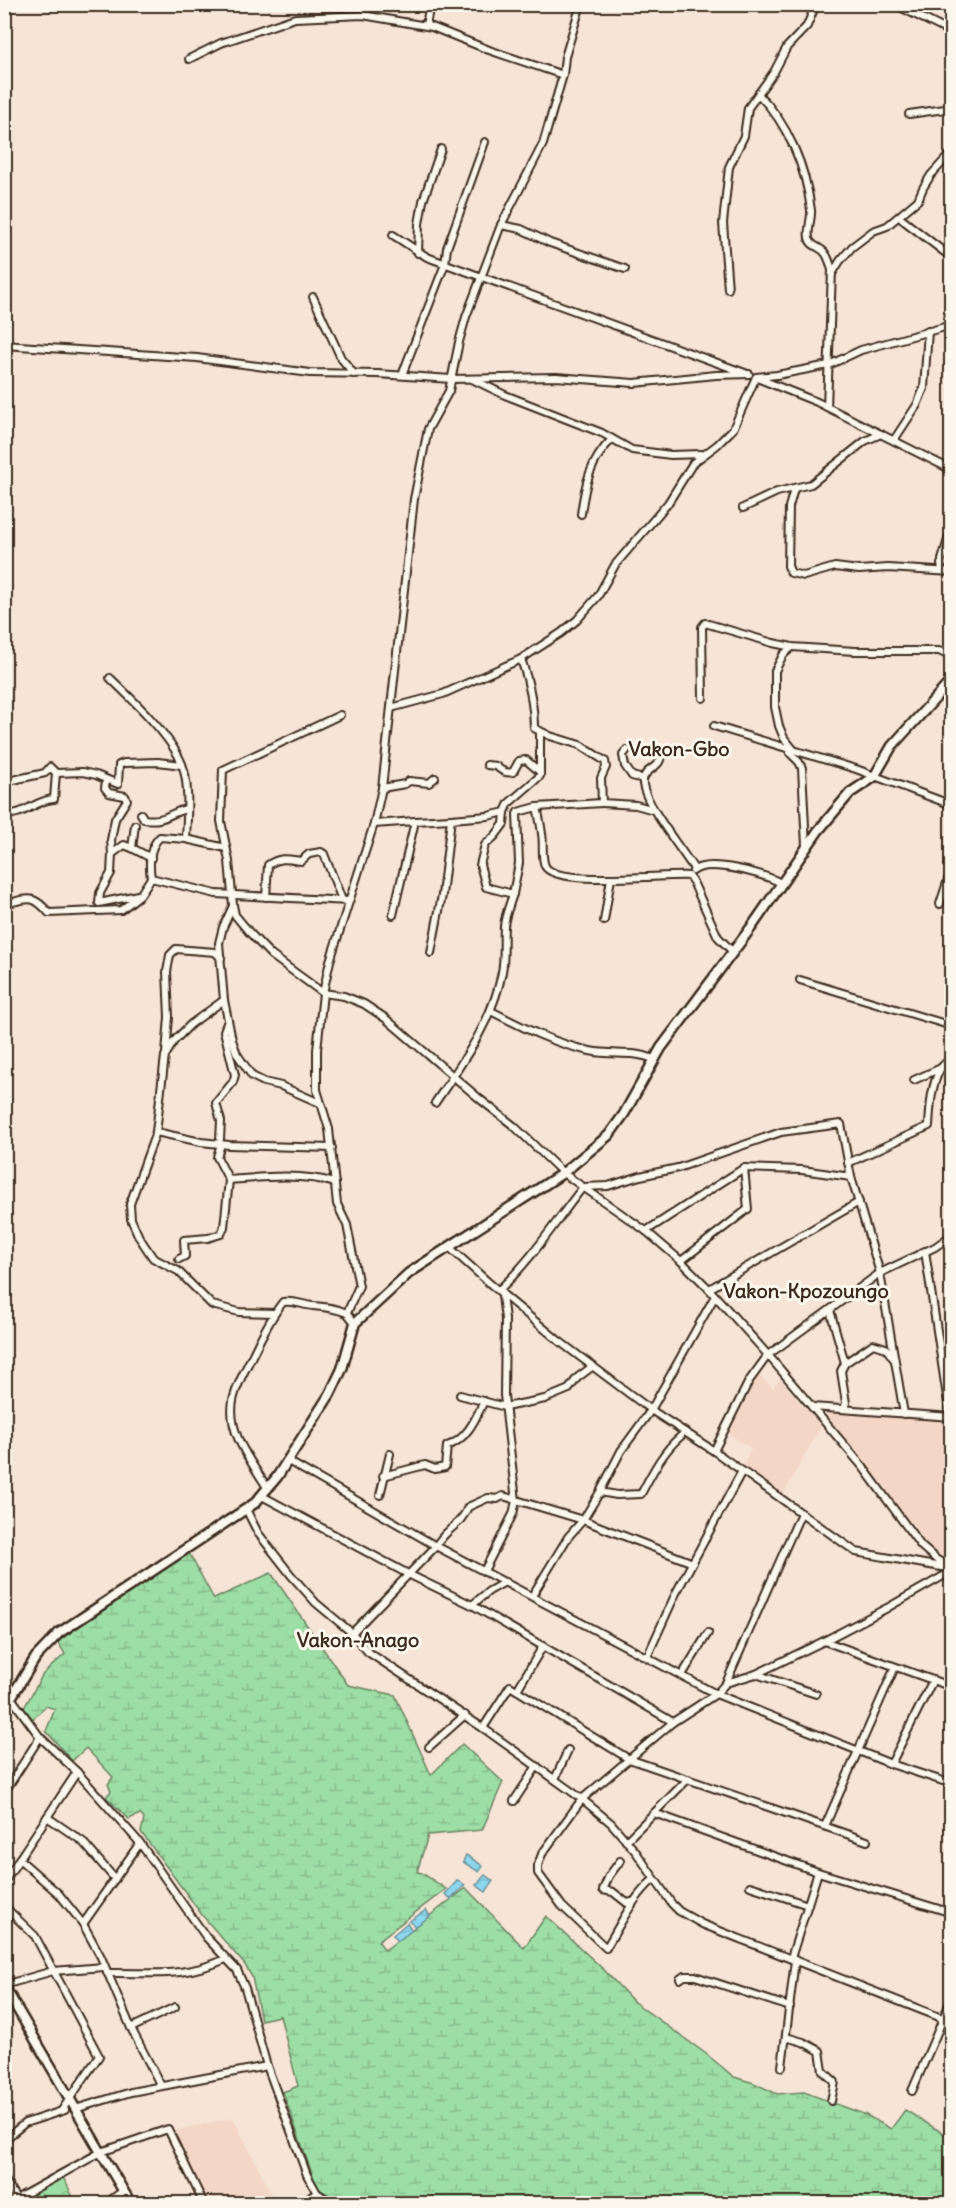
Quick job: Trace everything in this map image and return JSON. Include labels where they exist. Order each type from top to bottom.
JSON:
[{"type":"main road","points":[[4,1709],[36,1657],[59,1633],[246,1509],[262,1496],[288,1461],[338,1379],[355,1323],[399,1281],[563,1173],[617,1126],[654,1059],[733,952],[806,846],[850,793],[874,777],[892,746],[951,680]]},
{"type":"main road","points":[[4,1985],[131,2204]]},
{"type":"street","points":[[426,25],[430,4]]},
{"type":"street","points":[[347,1313],[359,1286],[347,1225],[337,1204],[329,1129],[320,1103],[315,1076],[323,993],[346,901],[374,824],[381,788],[414,500],[428,429],[446,399],[459,342],[501,225],[543,144],[581,4]]},
{"type":"street","points":[[728,289],[723,223],[729,166],[744,136],[748,108],[774,72],[787,47],[807,26],[816,4]]},
{"type":"street","points":[[894,4],[951,33]]},
{"type":"street","points":[[189,59],[222,43],[288,20],[309,16],[363,15],[426,25],[489,50],[563,75]]},
{"type":"street","points":[[758,94],[770,106],[796,151],[811,209],[812,222],[808,236],[810,241],[827,254],[832,274],[827,407]]},
{"type":"street","points":[[909,114],[951,108]]},
{"type":"street","points":[[402,375],[445,264],[447,248],[485,142]]},
{"type":"street","points":[[418,253],[423,201],[441,149]]},
{"type":"street","points":[[832,274],[852,247],[873,231],[887,226],[918,201],[931,175],[951,153]]},
{"type":"street","points":[[899,217],[951,258]]},
{"type":"street","points":[[501,225],[521,229],[550,243],[625,269]]},
{"type":"street","points":[[393,236],[418,253],[445,264],[752,376],[827,407],[951,470]]},
{"type":"street","points":[[313,297],[341,358],[354,374]]},
{"type":"street","points":[[4,345],[196,358],[302,372],[451,379],[546,376],[634,383],[716,375],[777,375],[830,365],[861,350],[951,325]]},
{"type":"street","points":[[894,440],[917,405],[924,388],[928,331]]},
{"type":"street","points":[[391,708],[443,694],[520,659],[577,620],[598,597],[615,565],[668,503],[693,463],[717,445],[733,429],[752,376]]},
{"type":"street","points":[[471,379],[612,439],[632,450],[683,456],[704,453]]},
{"type":"street","points":[[743,508],[777,492],[811,484],[865,441],[881,434]]},
{"type":"street","points":[[580,514],[585,482],[590,468],[601,449],[612,439]]},
{"type":"street","points":[[794,489],[789,507],[788,566],[791,573],[804,576],[835,567],[858,570],[888,567],[951,572]]},
{"type":"street","points":[[942,570],[941,564],[943,564],[942,560],[951,526]]},
{"type":"street","points":[[703,698],[702,627],[705,623],[792,647],[855,651],[939,651],[951,657]]},
{"type":"street","points":[[792,647],[783,655],[775,671],[775,707],[784,738],[793,748]]},
{"type":"street","points":[[520,659],[528,679],[534,728],[540,733],[580,745],[601,758],[606,764],[601,778],[602,803]]},
{"type":"street","points":[[110,678],[143,710],[173,748],[182,765],[187,788],[186,839]]},
{"type":"street","points":[[340,715],[223,770],[221,821],[233,905],[235,915],[240,922],[271,955],[323,993],[344,996],[364,1004],[385,1018],[514,1126],[563,1173],[646,1231],[681,1261],[768,1355],[863,1467],[921,1546],[951,1570]]},
{"type":"street","points":[[714,726],[793,748],[856,769],[951,806]]},
{"type":"street","points":[[513,894],[486,887],[480,866],[485,845],[504,824],[505,812],[516,795],[537,780],[540,772],[540,733]]},
{"type":"street","points":[[793,748],[790,753],[802,768],[806,846]]},
{"type":"street","points":[[599,750],[601,758]]},
{"type":"street","points":[[627,750],[623,755],[626,766],[632,776],[643,779]]},
{"type":"street","points":[[664,750],[659,762],[648,770],[643,779],[654,810],[694,869]]},
{"type":"street","points":[[487,765],[496,766],[508,774],[513,772],[519,761],[526,759],[533,763],[540,772]]},
{"type":"street","points":[[4,782],[45,774],[50,767],[56,773],[84,772],[118,784],[119,765],[133,762],[158,762],[182,765]]},
{"type":"street","points":[[4,814],[9,815],[27,810],[46,799],[54,799],[56,773]]},
{"type":"street","points":[[381,788],[405,784],[409,781],[429,783],[435,778]]},
{"type":"street","points":[[91,912],[99,903],[100,893],[111,873],[111,840],[115,819],[127,800],[125,796],[109,793],[105,788],[106,780]]},
{"type":"street","points":[[435,1103],[454,1076],[491,1011],[502,971],[504,924],[519,863],[517,814],[527,808],[602,803],[636,805],[654,810]]},
{"type":"street","points":[[537,807],[545,865],[549,871],[559,876],[588,879],[689,876]]},
{"type":"street","points":[[141,814],[144,819],[153,820],[167,818],[177,811],[186,809]]},
{"type":"street","points":[[374,824],[488,816],[505,812]]},
{"type":"street","points":[[430,953],[442,895],[451,819]]},
{"type":"street","points":[[393,915],[415,821]]},
{"type":"street","points":[[132,848],[135,825]]},
{"type":"street","points":[[4,904],[31,898],[37,900],[49,913],[121,910],[141,895],[151,878],[152,847],[160,837],[186,839],[226,848]]},
{"type":"street","points":[[112,854],[124,845],[128,845],[151,858]]},
{"type":"street","points":[[266,897],[268,865],[281,859],[290,858],[301,861],[309,854],[321,852],[346,901]]},
{"type":"street","points":[[689,876],[694,869],[719,866],[769,877],[781,883]]},
{"type":"street","points":[[940,904],[951,867]]},
{"type":"street","points":[[689,876],[718,937],[733,952]]},
{"type":"street","points":[[151,878],[216,894],[346,901]]},
{"type":"street","points":[[604,921],[611,878]]},
{"type":"street","points":[[99,903],[141,895]]},
{"type":"street","points":[[233,905],[219,943],[224,1000],[237,1054],[252,1076],[320,1103]]},
{"type":"street","points":[[222,959],[215,952],[176,949],[170,955],[167,972],[169,1017],[156,1132],[130,1204],[131,1219],[139,1237],[153,1258],[178,1271],[212,1305],[240,1312],[274,1313]]},
{"type":"street","points":[[800,980],[951,1026]]},
{"type":"street","points":[[165,1056],[174,1041],[191,1024],[224,1000]]},
{"type":"street","points":[[491,1011],[526,1028],[576,1047],[602,1053],[633,1053],[654,1059]]},
{"type":"street","points":[[179,1259],[185,1256],[184,1240],[208,1238],[221,1234],[224,1227],[229,1180],[217,1157],[221,1121],[216,1103],[233,1082],[235,1075],[224,1031],[228,1020]]},
{"type":"street","points":[[914,1080],[941,1068],[951,1058]]},
{"type":"street","points":[[848,1163],[929,1126],[930,1110],[941,1068]]},
{"type":"street","points":[[583,1187],[608,1186],[678,1168],[782,1132],[841,1124],[851,1177],[880,1273],[904,1413]]},
{"type":"street","points":[[156,1132],[201,1142],[332,1148]]},
{"type":"street","points":[[646,1231],[744,1168],[802,1170],[851,1177]]},
{"type":"street","points":[[681,1261],[748,1209],[744,1168]]},
{"type":"street","points":[[229,1180],[288,1177],[323,1179],[335,1183]]},
{"type":"street","points":[[484,1571],[513,1514],[516,1498],[506,1407],[505,1319],[501,1288],[549,1233],[583,1187]]},
{"type":"street","points":[[709,1289],[859,1202]]},
{"type":"street","points":[[714,1451],[749,1381],[768,1355],[880,1273],[925,1251],[951,1235]]},
{"type":"street","points":[[449,1246],[501,1293],[651,1410],[862,1554],[910,1560],[951,1570]]},
{"type":"street","points":[[812,1407],[951,1417],[925,1251]]},
{"type":"street","points":[[532,1596],[568,1537],[583,1520],[621,1451],[651,1410],[715,1296]]},
{"type":"street","points":[[268,1489],[237,1437],[232,1418],[233,1400],[238,1386],[274,1313],[283,1302],[288,1301],[311,1306],[330,1306],[347,1313],[355,1323]]},
{"type":"street","points":[[830,1310],[845,1363]]},
{"type":"street","points":[[844,1409],[846,1403],[841,1371],[845,1363],[873,1344],[886,1348],[895,1360]]},
{"type":"street","points":[[460,1395],[506,1407],[545,1400],[569,1389],[577,1377],[593,1366]]},
{"type":"street","points":[[383,1476],[425,1465],[435,1469],[445,1467],[447,1446],[453,1444],[472,1426],[484,1401]]},
{"type":"street","points":[[600,1492],[617,1495],[641,1494],[665,1454],[681,1436]]},
{"type":"street","points":[[380,1495],[390,1455]]},
{"type":"street","points":[[288,1461],[436,1545],[716,1694],[891,1764],[951,1784]]},
{"type":"street","points":[[647,1657],[676,1593],[742,1471]]},
{"type":"street","points":[[262,1496],[408,1574],[472,1605],[673,1722]]},
{"type":"street","points":[[352,1633],[436,1545],[447,1530],[463,1520],[468,1507],[488,1498],[497,1499],[502,1496],[516,1498],[583,1520],[693,1563]]},
{"type":"street","points":[[246,1509],[258,1533],[291,1575],[316,1603],[352,1633],[368,1652],[465,1715],[582,1799],[611,1823],[672,1904],[690,1918],[951,2022]]},
{"type":"street","points":[[654,1879],[632,1902],[606,1948],[562,1906],[538,1873],[538,1865],[542,1854],[582,1799],[673,1722],[716,1694],[726,1683],[801,1513]]},
{"type":"street","points":[[726,1683],[756,1674],[824,1641],[887,1608],[951,1570]]},
{"type":"street","points":[[472,1605],[505,1582]]},
{"type":"street","points":[[682,1675],[708,1633]]},
{"type":"street","points":[[824,1641],[951,1687]]},
{"type":"street","points":[[518,1690],[543,1646]]},
{"type":"street","points":[[825,1826],[895,1667]]},
{"type":"street","points":[[756,1674],[816,1694]]},
{"type":"street","points":[[891,1764],[933,1680]]},
{"type":"street","points":[[483,1728],[510,1686],[629,1759],[867,1841]]},
{"type":"street","points":[[4,1688],[40,1737],[77,1772],[140,1843],[183,1906],[237,1970],[245,1988],[267,2066],[307,2175],[317,2193],[333,2204]]},
{"type":"street","points":[[429,1747],[465,1715]]},
{"type":"street","points":[[4,1793],[40,1737]]},
{"type":"street","points":[[555,1779],[567,1750]]},
{"type":"street","points":[[514,1801],[537,1766]]},
{"type":"street","points":[[4,1882],[77,1772]]},
{"type":"street","points":[[626,1840],[688,1779]]},
{"type":"street","points":[[654,1813],[818,1872],[951,1913]]},
{"type":"street","points":[[47,1817],[82,1841],[115,1879]]},
{"type":"street","points":[[83,1924],[140,1843]]},
{"type":"street","points":[[19,1859],[59,1894],[83,1924],[131,2028],[161,2086]]},
{"type":"street","points":[[620,1861],[609,1876],[603,1890],[613,1892],[627,1903],[632,1902]]},
{"type":"street","points":[[782,2067],[790,2007],[793,1959],[818,1872]]},
{"type":"street","points":[[750,1886],[808,1905]]},
{"type":"street","points":[[4,1906],[35,1936],[99,2056],[73,2105]]},
{"type":"street","points":[[4,1985],[53,1971],[106,1970],[172,1974],[203,1969],[226,1959]]},
{"type":"street","points":[[680,1979],[695,1976],[790,2007]]},
{"type":"street","points":[[912,2091],[951,1998]]},
{"type":"street","points":[[131,2028],[175,2007]]},
{"type":"street","points":[[786,2037],[803,2042],[820,2051],[823,2071],[835,2082],[831,2101]]},
{"type":"street","points":[[4,2140],[25,2123],[73,2105],[267,2066]]},
{"type":"street","points":[[7,2204],[18,2201],[101,2152],[168,2129],[204,2204]]},
{"type":"street","points":[[4,2178],[18,2201]]},
{"type":"street","points":[[105,2204],[123,2191]]},
{"type":"street","points":[[299,2204],[317,2193]]},
{"type":"shaded area","points":[[758,1375],[773,1388],[780,1379],[821,1426],[783,1495],[743,1468],[751,1448],[727,1433]]},
{"type":"shaded area","points":[[829,1413],[951,1421],[951,1561],[941,1560],[934,1554],[828,1417]]},
{"type":"shaded area","points":[[233,2118],[272,2195],[256,2203],[207,2203],[172,2131]]},
{"type":"green space","points":[[189,1553],[214,1599],[271,1573],[348,1685],[395,1695],[431,1775],[462,1744],[503,1782],[482,1830],[428,1835],[417,1872],[446,1889],[378,1941],[385,1950],[466,1888],[524,1948],[546,1916],[604,1970],[634,2002],[705,2053],[734,2077],[777,2094],[804,2092],[866,2115],[891,2129],[905,2110],[951,2138],[951,2203],[344,2203],[317,2188],[283,2092],[298,2086],[280,2016],[261,2020],[252,1977],[245,1965],[202,1915],[141,1832],[144,1819],[140,1814],[129,1819],[106,1797],[111,1791],[108,1784],[113,1777],[86,1748],[72,1761],[46,1731],[55,1709],[46,1706],[33,1719],[24,1708],[43,1674],[65,1654],[58,1642],[82,1624],[87,1617],[133,1586]]},
{"type":"green space","points":[[63,2177],[76,2203],[23,2203],[21,2200]]},
{"type":"water","points":[[466,1855],[483,1866],[479,1872],[463,1862]]},
{"type":"water","points":[[485,1875],[493,1881],[486,1892],[476,1885]]},
{"type":"water","points":[[458,1880],[465,1885],[451,1899],[445,1894]]},
{"type":"water","points":[[426,1910],[430,1916],[415,1927],[410,1921]]},
{"type":"water","points":[[407,1923],[412,1930],[398,1941],[393,1935]]},
{"type":"district","name":"Vakon-Gbo","points":[[679,749]]},
{"type":"district","name":"Vakon-Kpozoungo","points":[[806,1291]]},
{"type":"district","name":"Vakon-Anago","points":[[358,1640]]}]
